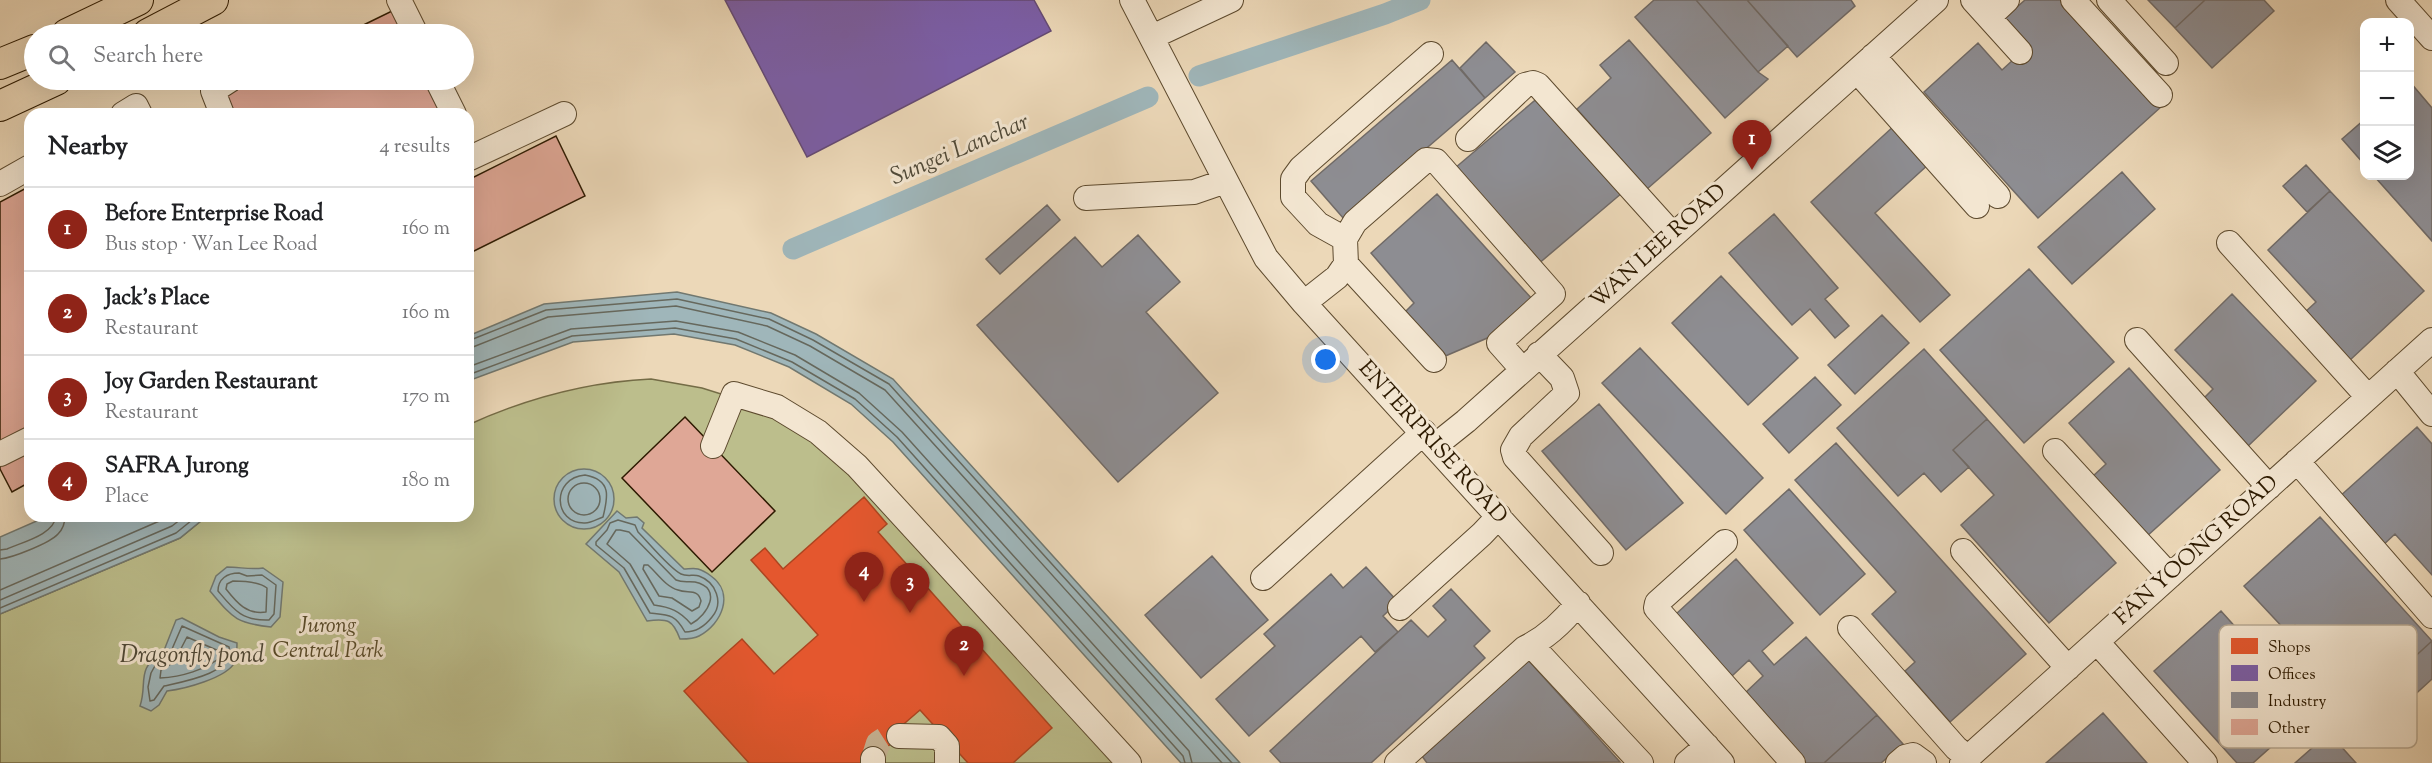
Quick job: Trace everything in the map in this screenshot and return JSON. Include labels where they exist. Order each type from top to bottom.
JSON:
[{"type":"main road","points":[[89,24],[138,0]]},
{"type":"main road","points":[[167,24],[213,0]]},
{"type":"main road","points":[[0,64],[24,54]]},
{"type":"main road","points":[[0,106],[34,90]]},
{"type":"street","points":[[399,0],[411,24]]},
{"type":"street","name":"ENTERPRISE ROAD","points":[[1132,0],[1266,258],[1304,303],[1714,754]]},
{"type":"street","points":[[1152,37],[1232,0]]},
{"type":"street","name":"WAN LEE ROAD","points":[[1263,578],[1430,439],[1530,362],[1936,0]]},
{"type":"street","points":[[2007,0],[1981,9],[2020,52]]},
{"type":"street","points":[[2073,0],[2160,95]]},
{"type":"street","points":[[2109,0],[2166,63]]},
{"type":"street","points":[[2398,0],[2432,38]]},
{"type":"street","points":[[1345,239],[1318,224],[1293,196],[1293,179],[1301,168],[1431,54]]},
{"type":"street","points":[[1865,63],[1988,201]]},
{"type":"street","points":[[1468,139],[1525,85],[1533,83],[1538,85],[1673,235]]},
{"type":"street","points":[[215,90],[220,108]]},
{"type":"street","points":[[442,90],[451,108]]},
{"type":"street","points":[[474,151],[564,114]]},
{"type":"street","points":[[1434,360],[1347,264],[1345,239],[1355,222],[1426,160],[1436,161],[1553,294],[1499,343],[1562,378],[1567,393],[1521,436],[1513,450],[1515,457],[1601,553]]},
{"type":"street","points":[[0,184],[24,170]]},
{"type":"street","points":[[1086,198],[1194,192],[1226,181]]},
{"type":"street","points":[[2229,243],[2368,397]]},
{"type":"street","points":[[1304,303],[1337,277],[1347,264]]},
{"type":"street","points":[[2137,340],[2269,487]]},
{"type":"street","name":"FAN YOONG ROAD","points":[[1965,760],[2432,340]]},
{"type":"street","points":[[2397,371],[2432,414]]},
{"type":"street","points":[[713,446],[734,394],[777,407],[818,432],[857,466],[1129,763]]},
{"type":"street","points":[[0,454],[24,442]]},
{"type":"street","points":[[2055,451],[2170,576]]},
{"type":"street","points":[[2297,461],[2432,616]]},
{"type":"street","points":[[1400,608],[1499,516]]},
{"type":"street","points":[[1725,542],[1657,603],[1656,608],[1793,763]]},
{"type":"street","points":[[1963,551],[2068,668]]},
{"type":"street","points":[[1397,763],[1525,648],[1532,646],[1561,623],[1578,603]]},
{"type":"street","points":[[1850,628],[1965,760]]},
{"type":"street","points":[[2097,642],[2205,763]]},
{"type":"street","points":[[1532,646],[1641,763]]},
{"type":"street","points":[[899,736],[939,737],[947,746],[947,763]]},
{"type":"street","points":[[1687,763],[1714,754]]},
{"type":"street","points":[[1898,763],[1905,757],[1913,755],[1924,763]]},
{"type":"green space","name":"Jurong Central Park","points":[[651,379],[702,388],[775,411],[816,436],[1119,763],[0,763],[0,614],[180,538],[200,522],[474,522],[474,423],[512,407],[557,393]]},
{"type":"water","points":[[677,292],[771,313],[816,334],[893,379],[1240,763],[1181,763],[893,442],[851,404],[789,367],[735,345],[674,334],[573,342],[474,379],[474,333],[544,304]]},
{"type":"water","points":[[584,469],[601,474],[609,482],[614,499],[609,516],[601,524],[584,529],[567,524],[559,516],[554,499],[559,482],[567,474]]},
{"type":"water","points":[[617,511],[626,518],[637,517],[644,523],[642,528],[684,569],[701,570],[718,583],[724,599],[723,608],[707,631],[695,638],[680,639],[669,622],[665,620],[647,621],[619,572],[586,544]]},
{"type":"water","points":[[34,522],[200,522],[180,538],[0,614],[0,537]]},
{"type":"water","name":"Dragonfly pond","points":[[227,567],[263,568],[283,582],[280,617],[271,627],[236,618],[210,591],[216,576]]},
{"type":"water","name":"Dragonfly pond","points":[[182,618],[219,637],[237,643],[235,662],[214,678],[167,691],[159,705],[151,711],[140,706],[146,670],[154,659],[163,653],[176,620]]},
{"type":"building: Shops","points":[[864,497],[887,524],[878,532],[1052,728],[1013,763],[968,763],[920,710],[898,729],[902,734],[869,763],[749,763],[684,691],[742,639],[774,674],[818,635],[751,560],[765,548],[783,569]]},
{"type":"building: Offices","points":[[725,0],[1034,0],[1051,31],[807,157]]},
{"type":"building: Industry","points":[[1654,0],[1696,0],[1758,72],[1768,79],[1725,118],[1635,17]]},
{"type":"building: Industry","points":[[1696,0],[1747,0],[1788,46],[1758,72]]},
{"type":"building: Industry","points":[[1747,0],[1851,0],[1855,6],[1797,57]]},
{"type":"building: Industry","points":[[2025,0],[2066,0],[2162,106],[2038,218],[1924,92],[1978,43],[2002,70],[2025,49],[2000,22]]},
{"type":"building: Industry","points":[[2148,0],[2205,0],[2175,28]]},
{"type":"building: Industry","points":[[2205,0],[2264,0],[2274,11],[2212,68],[2175,28]]},
{"type":"building: Industry","points":[[1629,40],[1711,133],[1647,189],[1577,109],[1611,78],[1600,65]]},
{"type":"building: Industry","points":[[1486,42],[1515,72],[1485,98],[1460,68]]},
{"type":"building: Industry","points":[[1452,60],[1485,98],[1344,219],[1311,181]]},
{"type":"building: Industry","points":[[2414,87],[2432,108],[2432,241],[2378,180],[2414,180]]},
{"type":"building: Industry","points":[[1540,96],[1622,193],[1537,265],[1455,168]]},
{"type":"building: Industry","points":[[2360,123],[2360,159],[2342,139]]},
{"type":"building: Industry","points":[[1895,125],[1930,163],[1875,213],[1950,295],[1920,322],[1811,202]]},
{"type":"building: Industry","points":[[2306,165],[2330,191],[2307,212],[2283,186]]},
{"type":"building: Industry","points":[[2122,172],[2155,209],[2072,284],[2038,247]]},
{"type":"building: Industry","points":[[2330,191],[2424,291],[2349,361],[2304,313],[2316,302],[2268,250]]},
{"type":"building: Industry","points":[[1437,194],[1533,300],[1499,333],[1443,357],[1403,314],[1414,303],[1371,253]]},
{"type":"building: Industry","points":[[1047,205],[1060,220],[1000,274],[986,259]]},
{"type":"building: Industry","points":[[1774,214],[1838,288],[1825,299],[1849,326],[1835,338],[1810,309],[1792,325],[1729,253]]},
{"type":"building: Industry","points":[[1138,235],[1180,282],[1146,312],[1218,393],[1118,482],[977,325],[1075,237],[1102,267]]},
{"type":"building: Industry","points":[[2029,269],[2114,362],[2024,443],[1940,350]]},
{"type":"building: Industry","points":[[1721,276],[1798,358],[1748,405],[1672,323]]},
{"type":"building: Industry","points":[[2232,294],[2316,381],[2246,448],[2201,401],[2213,389],[2175,350]]},
{"type":"building: Industry","points":[[1882,315],[1909,343],[1855,394],[1828,365]]},
{"type":"building: Industry","points":[[1640,348],[1763,478],[1726,514],[1602,383]]},
{"type":"building: Industry","points":[[1924,349],[1987,419],[1953,450],[1969,467],[1941,492],[1924,473],[1898,496],[1837,428]]},
{"type":"building: Industry","points":[[2129,368],[2220,470],[2146,537],[2092,477],[2106,464],[2069,423]]},
{"type":"building: Industry","points":[[1815,377],[1841,405],[1789,453],[1763,424]]},
{"type":"building: Industry","points":[[1599,404],[1683,503],[1626,550],[1542,451]]},
{"type":"building: Industry","points":[[1987,419],[2116,563],[2049,623],[1961,525],[1994,495],[1953,450]]},
{"type":"building: Industry","points":[[2417,427],[2432,444],[2432,575],[2395,534],[2381,547],[2338,498]]},
{"type":"building: Industry","points":[[1836,443],[2026,654],[1950,722],[1905,671],[1915,662],[1872,614],[1896,592],[1795,480]]},
{"type":"building: Industry","points":[[1789,489],[1865,574],[1820,615],[1744,530]]},
{"type":"building: Industry","points":[[2320,517],[2432,641],[2417,655],[2417,625],[2280,625],[2244,586]]},
{"type":"building: Industry","points":[[1212,556],[1268,620],[1201,678],[1145,615]]},
{"type":"building: Industry","points":[[1736,559],[1793,623],[1762,651],[1774,665],[1806,637],[1877,715],[1824,763],[1806,763],[1744,694],[1763,676],[1749,660],[1732,676],[1676,614]]},
{"type":"building: Industry","points":[[1366,567],[1398,602],[1383,616],[1398,632],[1375,652],[1361,636],[1249,736],[1216,699],[1275,646],[1264,634],[1331,574],[1343,588]]},
{"type":"building: Industry","points":[[1451,589],[1490,631],[1474,646],[1485,658],[1371,763],[1281,763],[1270,751],[1411,620],[1428,637],[1446,620],[1433,606]]},
{"type":"building: Industry","points":[[2221,611],[2234,625],[2219,625],[2219,743],[2154,671]]},
{"type":"building: Industry","points":[[2432,641],[2432,679],[2417,693],[2417,655]]},
{"type":"building: Industry","points":[[1528,660],[1620,762],[1427,763],[1422,756]]},
{"type":"building: Industry","points":[[2103,713],[2147,763],[2046,763]]},
{"type":"building: Industry","points":[[1877,715],[1903,744],[1881,763],[1824,763]]},
{"type":"building: Industry","points":[[2223,748],[2270,748],[2253,763],[2237,763]]},
{"type":"building: Industry","points":[[2312,748],[2342,748],[2356,763],[2295,763]]},
{"type":"building: Other","points":[[392,11],[399,24],[365,24]]},
{"type":"building: Other","points":[[236,90],[433,90],[442,108],[228,108],[222,97]]},
{"type":"building: Other","points":[[556,136],[585,196],[474,251],[474,177]]},
{"type":"building: Other","points":[[24,189],[24,429],[0,442],[0,202]]},
{"type":"building: Other","points":[[685,417],[775,511],[712,572],[622,478]]},
{"type":"building: Other","points":[[24,447],[24,485],[12,492],[0,469],[0,460]]},
{"type":"waterway","name":"Sungei Lanchar","points":[[1199,76],[1385,14],[1420,0]]},
{"type":"waterway","name":"Sungei Lanchar","points":[[793,249],[1148,97]]},
{"type":"tunnel","points":[[873,759],[878,743],[889,736],[899,736]]},
{"type":"place","name":"Before Enterprise Road","points":[[1752,170]]},
{"type":"place","name":"SAFRA Jurong","points":[[864,602]]},
{"type":"place","name":"Joy Garden Restaurant","points":[[910,613]]},
{"type":"place","name":"Jack's Place","points":[[964,676]]}]
